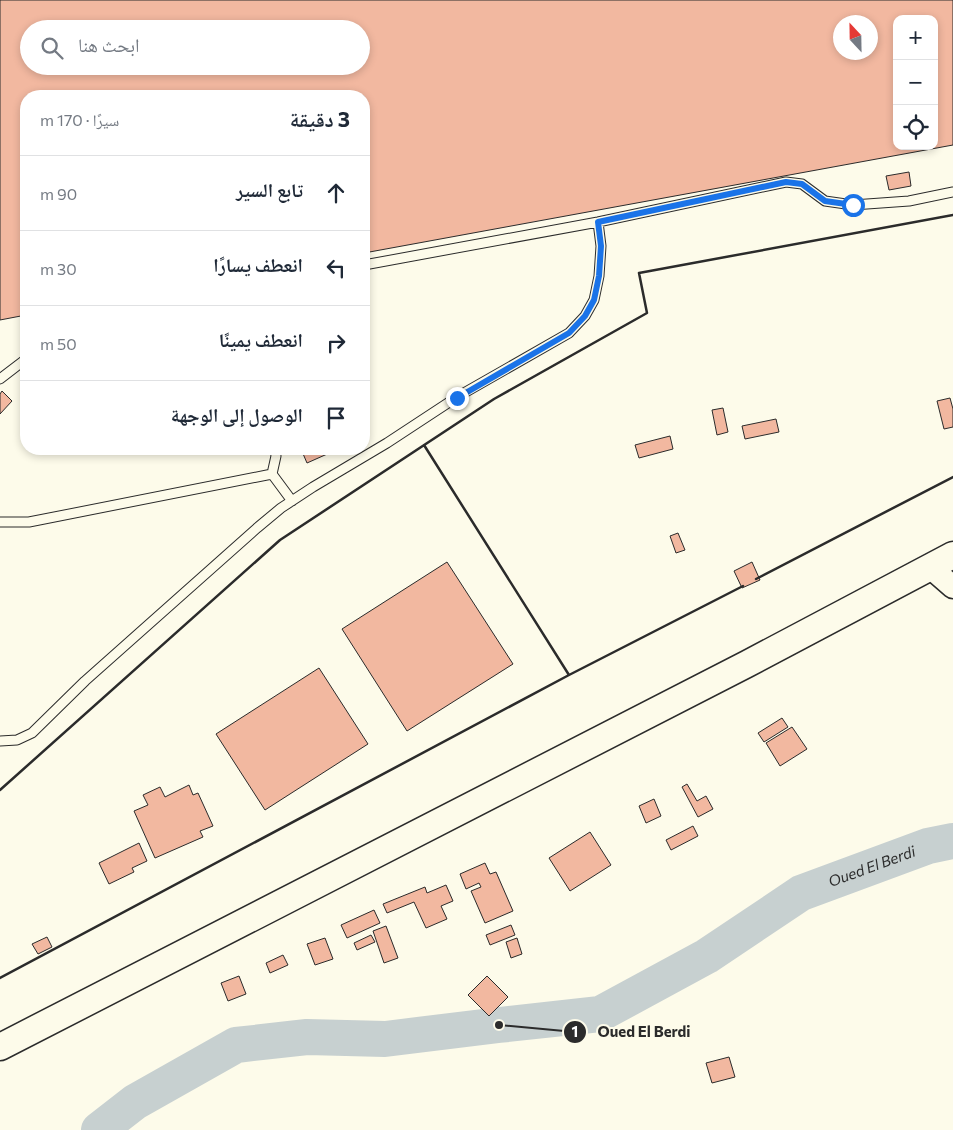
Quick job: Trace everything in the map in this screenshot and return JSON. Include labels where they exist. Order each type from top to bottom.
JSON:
[{"type":"main road","points":[[0,1047],[729,673],[953,555]]},
{"type":"street","points":[[930,567],[953,587]]},
{"type":"lane","points":[[370,265],[598,222],[786,182],[802,184],[825,201],[853,205],[909,201],[953,192]]},
{"type":"lane","points":[[370,453],[457,398],[569,333],[585,316],[594,300],[600,266],[601,246],[598,222]]},
{"type":"lane","points":[[0,379],[20,364]]},
{"type":"lane","points":[[276,455],[272,474],[292,501]]},
{"type":"lane","points":[[0,741],[17,740],[32,733],[85,681],[281,508],[368,455]]},
{"type":"lane","points":[[0,522],[29,522],[272,474]]},
{"type":"building","points":[[0,0],[953,0],[953,145],[938,148],[938,15],[893,15],[893,150],[926,150],[370,252],[370,90],[20,90],[20,316],[0,320]]},
{"type":"building","points":[[909,172],[911,186],[889,190],[886,176]]},
{"type":"building","points":[[2,391],[12,401],[0,414],[0,394]]},
{"type":"building","points":[[950,398],[953,409],[953,427],[944,429],[937,401]]},
{"type":"building","points":[[723,408],[728,432],[717,435],[712,410]]},
{"type":"building","points":[[776,419],[779,432],[745,439],[742,426]]},
{"type":"building","points":[[670,436],[673,449],[639,458],[635,445]]},
{"type":"building","points":[[304,455],[325,455],[307,463]]},
{"type":"building","points":[[678,533],[685,550],[676,553],[670,536]]},
{"type":"building","points":[[447,562],[513,664],[407,731],[342,629]]},
{"type":"building","points":[[752,562],[760,580],[742,588],[734,571]]},
{"type":"building","points":[[319,668],[368,744],[265,810],[216,734]]},
{"type":"building","points":[[782,718],[788,727],[764,742],[758,733]]},
{"type":"building","points":[[792,727],[807,749],[780,766],[766,743]]},
{"type":"building","points":[[687,784],[697,801],[706,796],[713,809],[698,817],[682,787]]},
{"type":"building","points":[[189,785],[193,795],[198,793],[213,826],[200,831],[203,837],[155,858],[134,811],[148,805],[143,795],[160,787],[165,797]]},
{"type":"building","points":[[654,799],[661,816],[646,823],[639,806]]},
{"type":"building","points":[[693,826],[698,836],[671,850],[666,840]]},
{"type":"building","points":[[590,832],[611,865],[570,891],[549,858]]},
{"type":"building","points":[[139,843],[147,861],[132,868],[134,872],[109,884],[99,863]]},
{"type":"building","points":[[485,863],[490,874],[496,872],[513,911],[485,923],[471,891],[481,887],[479,883],[466,889],[460,874]]},
{"type":"building","points":[[446,885],[453,901],[441,906],[447,919],[426,928],[414,902],[387,913],[383,904],[425,887],[427,893]]},
{"type":"building","points":[[374,910],[380,923],[347,938],[341,925]]},
{"type":"building","points":[[511,925],[515,935],[490,945],[486,935]]},
{"type":"building","points":[[386,926],[398,958],[384,963],[373,931]]},
{"type":"building","points":[[371,935],[375,942],[357,950],[354,943]]},
{"type":"building","points":[[47,937],[52,947],[38,954],[32,944]]},
{"type":"building","points":[[325,938],[333,959],[315,965],[307,944]]},
{"type":"building","points":[[517,938],[522,954],[511,958],[506,942]]},
{"type":"building","points":[[283,955],[288,965],[270,973],[266,963]]},
{"type":"building","points":[[239,976],[246,994],[228,1001],[221,983]]},
{"type":"building","points":[[487,976],[508,997],[489,1016],[468,995]]},
{"type":"building","points":[[729,1057],[735,1077],[712,1083],[706,1063]]},
{"type":"waterway","name":"Oued El Berdi","points":[[99,1130],[135,1102],[236,1045],[307,1037],[385,1039],[600,1014],[707,956],[801,893],[928,846],[953,841]]},
{"type":"wall","points":[[0,790],[280,540],[494,399],[647,313],[639,273],[953,215]]},
{"type":"wall","points":[[0,978],[569,675],[424,445]]},
{"type":"wall","points":[[756,579],[953,477]]},
{"type":"wall","points":[[569,675],[743,586]]},
{"type":"place","name":"Oued El Berdi","points":[[499,1025]]},
{"type":"route","points":[[457,398],[569,333],[585,316],[594,300],[599,276],[601,246],[598,222],[786,182],[802,184],[825,201],[853,205]]}]
